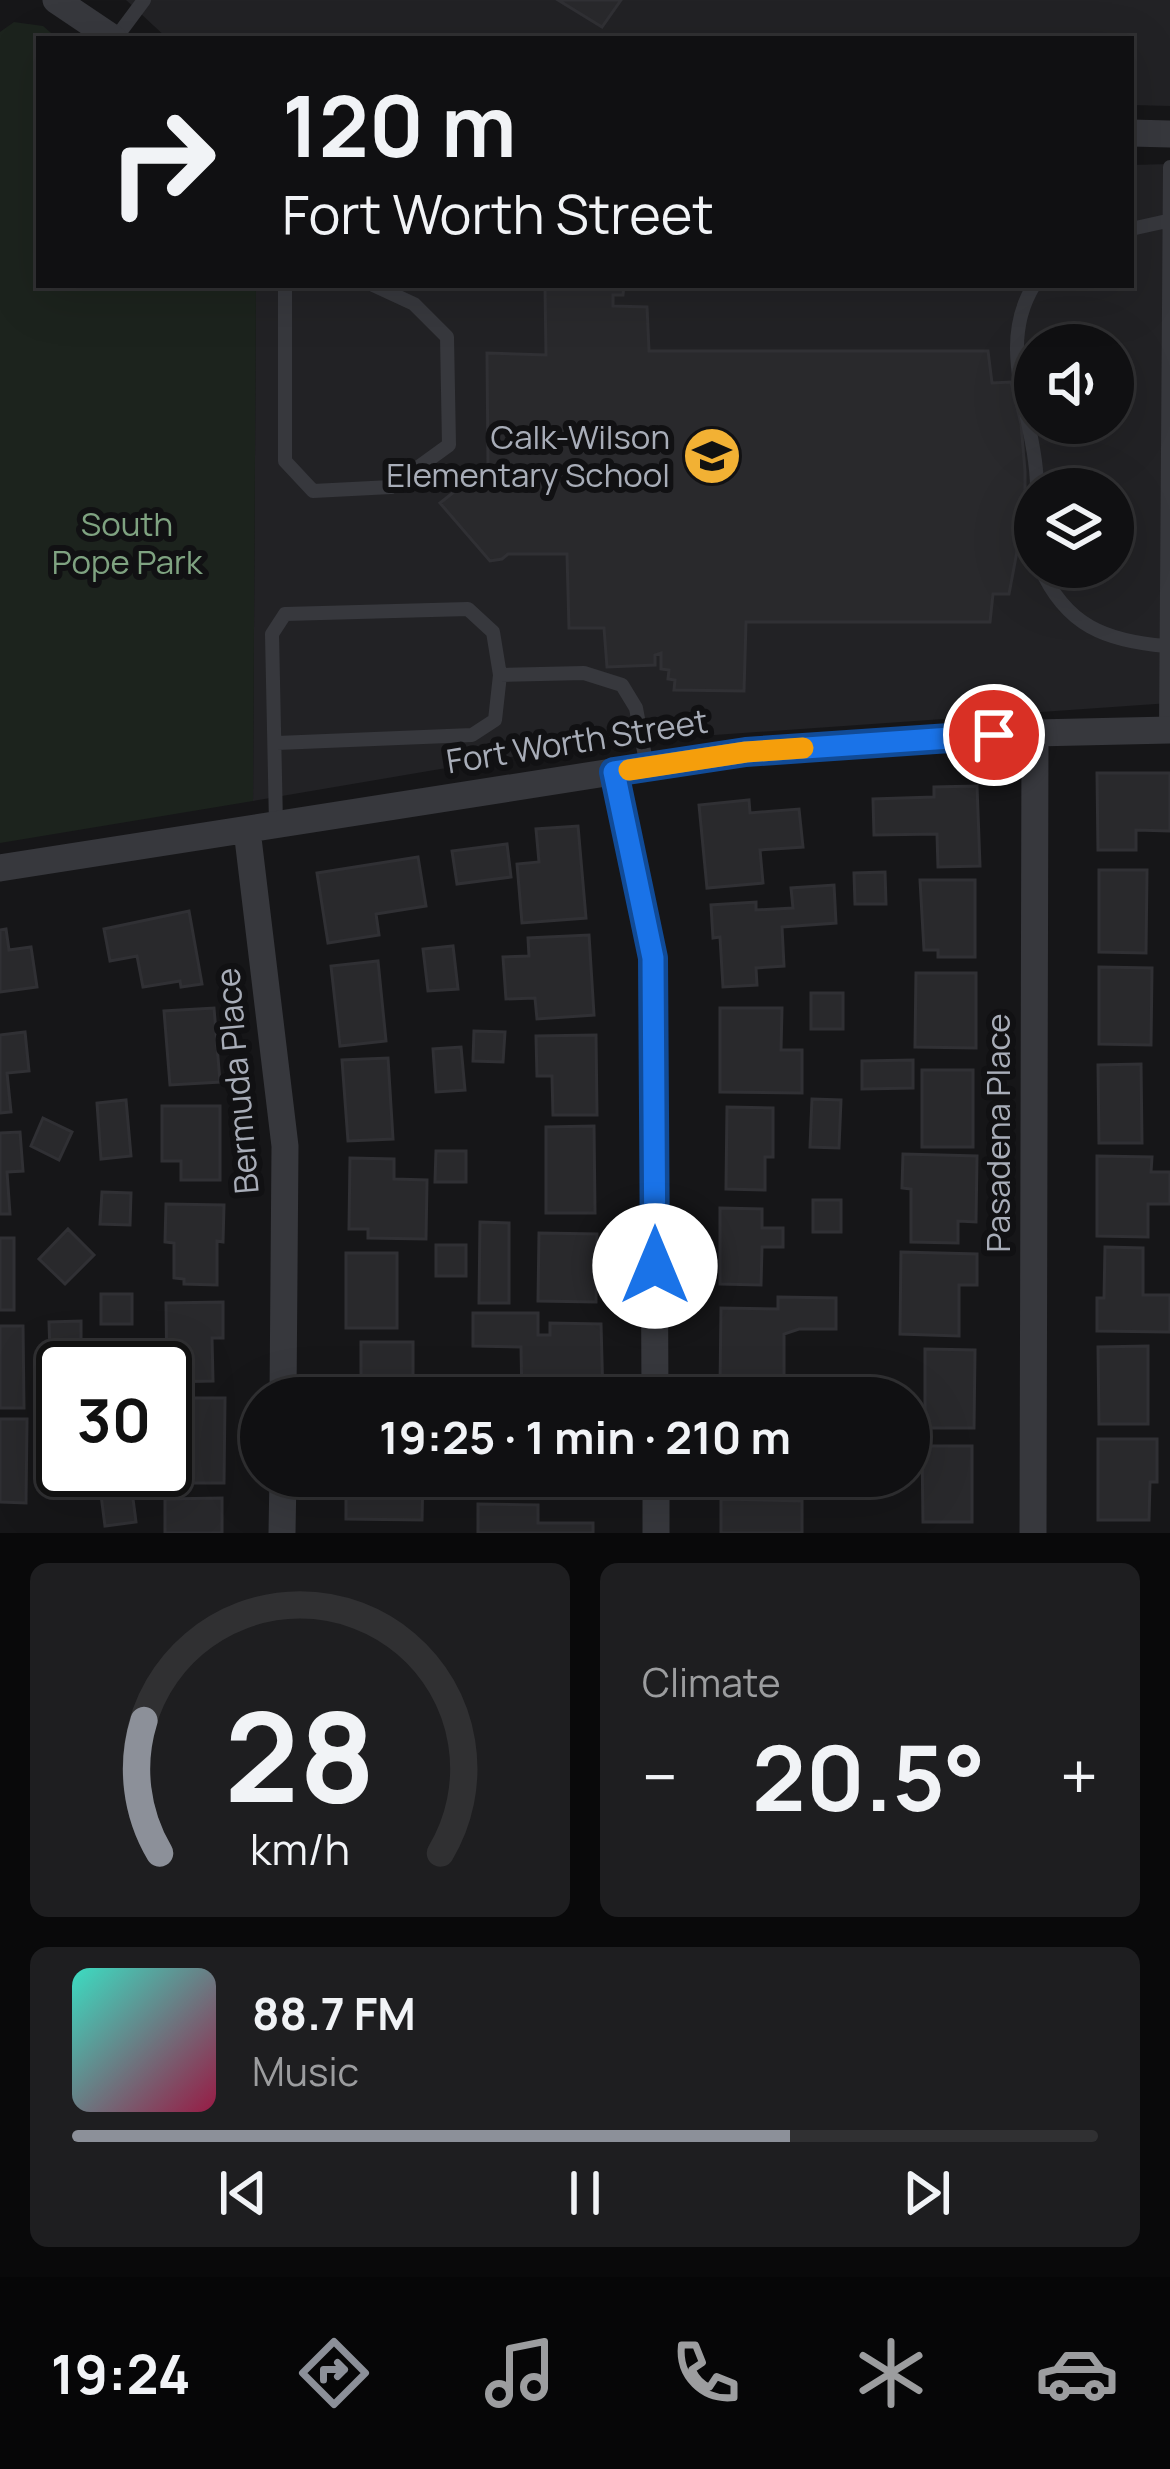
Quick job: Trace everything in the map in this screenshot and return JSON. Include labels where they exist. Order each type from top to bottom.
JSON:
[{"type":"street","points":[[56,0],[110,36]]},
{"type":"street","points":[[1134,133],[1170,134]]},
{"type":"street","name":"Fort Worth Street","points":[[0,868],[746,752],[1035,733],[1168,730]]},
{"type":"street","name":"Pasadena Place","points":[[1033,1533],[1035,733]]},
{"type":"street","points":[[614,772],[653,958],[656,1377]]},
{"type":"street","name":"Bermuda Place","points":[[247,830],[285,1146],[283,1377]]},
{"type":"street","points":[[282,1533],[283,1497]]},
{"type":"street","points":[[656,1497],[656,1533]]},
{"type":"lane","points":[[116,36],[144,0]]},
{"type":"lane","points":[[1168,730],[1170,167]]},
{"type":"lane","points":[[1134,228],[1167,221]]},
{"type":"lane","points":[[285,288],[285,461],[313,491],[391,487],[449,445],[447,337],[414,304],[379,288]]},
{"type":"lane","points":[[1033,288],[1016,324],[1016,363],[1036,468]]},
{"type":"lane","points":[[1051,588],[1096,633],[1124,643],[1166,646]]},
{"type":"lane","points":[[276,824],[272,634],[285,614],[468,609],[493,632],[500,675],[495,719],[472,735],[277,743]]},
{"type":"lane","points":[[500,675],[584,673],[622,686],[636,708],[647,767]]},
{"type":"shaded area","points":[[126,0],[1170,0],[1170,106],[1134,105],[1134,36],[165,36]]},
{"type":"shaded area","name":"Calk-Wilson Elementary School","points":[[1170,164],[1170,703],[587,744],[253,801],[256,288],[1134,288],[1134,165]]},
{"type":"green space","name":"South Pope Park","points":[[14,22],[43,26],[55,36],[36,36],[36,288],[256,288],[253,801],[0,843],[0,32]]},
{"type":"building","points":[[558,0],[621,0],[602,27]]},
{"type":"building","points":[[545,288],[624,288],[623,295],[613,295],[613,306],[647,307],[649,351],[988,351],[992,383],[1011,382],[1014,444],[1023,444],[1025,468],[1014,468],[1014,567],[1009,594],[993,594],[990,622],[746,622],[744,691],[674,690],[669,670],[661,669],[661,653],[655,655],[655,665],[607,667],[604,628],[569,628],[567,554],[508,554],[490,561],[440,503],[488,465],[487,353],[546,355]]},
{"type":"building","points":[[1097,773],[1170,773],[1170,831],[1136,830],[1136,850],[1098,850]]},
{"type":"building","points":[[977,786],[980,866],[938,867],[937,834],[874,835],[873,799],[934,797],[934,787]]},
{"type":"building","points":[[749,800],[750,813],[799,809],[803,847],[760,850],[763,883],[707,888],[699,805]]},
{"type":"building","points":[[578,826],[586,918],[522,923],[517,864],[539,862],[536,829]]},
{"type":"building","points":[[507,844],[511,877],[457,884],[452,851]]},
{"type":"building","points":[[418,857],[426,906],[376,914],[379,935],[328,943],[317,873]]},
{"type":"building","points":[[1099,870],[1147,870],[1146,953],[1099,952]]},
{"type":"building","points":[[885,872],[886,904],[855,904],[854,873]]},
{"type":"building","points":[[920,880],[975,880],[975,957],[938,957],[938,950],[924,950]]},
{"type":"building","points":[[834,885],[836,923],[782,927],[784,966],[756,968],[757,985],[723,987],[720,937],[713,938],[711,905],[756,902],[756,910],[793,908],[791,888]]},
{"type":"building","points":[[189,911],[202,984],[181,987],[180,981],[143,987],[137,956],[110,961],[104,929]]},
{"type":"building","points":[[6,929],[9,950],[31,947],[37,987],[0,992],[0,930]]},
{"type":"building","points":[[589,935],[594,1015],[537,1019],[535,998],[506,999],[503,957],[529,956],[528,938]]},
{"type":"building","points":[[453,946],[458,989],[428,991],[423,949]]},
{"type":"building","points":[[378,961],[386,1041],[340,1046],[331,966]]},
{"type":"building","points":[[1099,967],[1152,968],[1151,1045],[1099,1044]]},
{"type":"building","points":[[916,973],[976,973],[976,1048],[915,1047]]},
{"type":"building","points":[[811,993],[843,993],[843,1029],[811,1029]]},
{"type":"building","points":[[214,1008],[220,1082],[170,1085],[164,1011]]},
{"type":"building","points":[[720,1008],[782,1008],[781,1050],[802,1050],[802,1093],[720,1092]]},
{"type":"building","points":[[474,1031],[505,1032],[503,1062],[473,1061]]},
{"type":"building","points":[[25,1032],[29,1071],[7,1073],[11,1112],[0,1113],[0,1035]]},
{"type":"building","points":[[596,1035],[597,1115],[553,1115],[552,1076],[537,1076],[536,1036]]},
{"type":"building","points":[[461,1047],[465,1090],[436,1092],[433,1049]]},
{"type":"building","points":[[388,1058],[393,1139],[348,1141],[342,1060]]},
{"type":"building","points":[[913,1060],[913,1088],[862,1089],[862,1061]]},
{"type":"building","points":[[1141,1064],[1142,1143],[1099,1143],[1098,1065]]},
{"type":"building","points":[[922,1070],[973,1070],[973,1147],[922,1147]]},
{"type":"building","points":[[812,1099],[841,1100],[839,1148],[810,1147]]},
{"type":"building","points":[[126,1100],[131,1156],[101,1159],[97,1103]]},
{"type":"building","points":[[162,1106],[220,1106],[220,1180],[181,1180],[181,1161],[162,1161]]},
{"type":"building","points":[[727,1107],[773,1108],[773,1157],[765,1157],[765,1190],[726,1189]]},
{"type":"building","points":[[43,1118],[72,1132],[59,1160],[31,1146]]},
{"type":"building","points":[[594,1126],[595,1213],[546,1213],[546,1127]]},
{"type":"building","points":[[20,1132],[23,1171],[7,1172],[10,1214],[0,1214],[0,1133]]},
{"type":"building","points":[[436,1151],[466,1151],[466,1182],[435,1182]]},
{"type":"building","points":[[903,1154],[977,1156],[976,1222],[958,1221],[958,1243],[911,1242],[911,1189],[902,1188]]},
{"type":"building","points":[[1097,1156],[1152,1157],[1151,1172],[1170,1172],[1170,1204],[1148,1204],[1148,1237],[1097,1236]]},
{"type":"building","points":[[350,1158],[394,1159],[394,1179],[427,1180],[426,1239],[368,1238],[368,1229],[349,1229]]},
{"type":"building","points":[[102,1192],[131,1193],[130,1225],[100,1224]]},
{"type":"building","points":[[813,1200],[841,1200],[841,1232],[813,1232]]},
{"type":"building","points":[[166,1204],[224,1205],[223,1242],[217,1241],[217,1285],[184,1284],[184,1279],[174,1278],[174,1243],[165,1242]]},
{"type":"building","points":[[720,1208],[762,1209],[762,1228],[783,1228],[783,1247],[762,1247],[761,1285],[720,1284]]},
{"type":"building","points":[[480,1222],[509,1223],[509,1303],[479,1303]]},
{"type":"building","points":[[68,1229],[94,1255],[65,1284],[39,1259]]},
{"type":"building","points":[[539,1233],[597,1234],[596,1302],[538,1301]]},
{"type":"building","points":[[0,1238],[14,1238],[14,1310],[0,1310]]},
{"type":"building","points":[[436,1245],[466,1245],[466,1276],[436,1276]]},
{"type":"building","points":[[1105,1247],[1143,1248],[1143,1295],[1170,1295],[1170,1332],[1097,1331],[1097,1298],[1104,1298]]},
{"type":"building","points":[[901,1252],[977,1254],[977,1285],[959,1285],[959,1336],[900,1334]]},
{"type":"building","points":[[346,1253],[397,1253],[397,1328],[346,1328]]},
{"type":"building","points":[[101,1294],[132,1294],[132,1324],[101,1324]]},
{"type":"building","points":[[778,1297],[836,1298],[836,1329],[784,1334],[784,1377],[720,1377],[721,1308],[778,1309]]},
{"type":"building","points":[[223,1302],[223,1338],[212,1338],[213,1381],[192,1381],[192,1341],[166,1341],[166,1303]]},
{"type":"building","points":[[473,1313],[538,1313],[538,1335],[550,1335],[550,1323],[601,1324],[602,1377],[522,1377],[521,1347],[473,1346]]},
{"type":"building","points":[[81,1321],[81,1341],[50,1341],[49,1322]]},
{"type":"building","points":[[0,1326],[23,1326],[24,1408],[0,1408]]},
{"type":"building","points":[[361,1342],[413,1342],[413,1377],[361,1377]]},
{"type":"building","points":[[1148,1346],[1148,1424],[1099,1424],[1098,1347]]},
{"type":"building","points":[[925,1349],[975,1350],[974,1428],[930,1428],[930,1377],[925,1377]]},
{"type":"building","points":[[192,1398],[225,1398],[224,1483],[192,1483]]},
{"type":"building","points":[[0,1419],[27,1419],[26,1503],[0,1502]]},
{"type":"building","points":[[1098,1439],[1157,1439],[1157,1482],[1150,1482],[1149,1520],[1098,1520]]},
{"type":"building","points":[[930,1446],[972,1446],[972,1522],[923,1522],[923,1497],[930,1497]]},
{"type":"building","points":[[101,1497],[133,1497],[136,1522],[105,1526]]},
{"type":"building","points":[[346,1497],[423,1497],[422,1520],[346,1519]]},
{"type":"building","points":[[222,1498],[222,1533],[165,1533],[165,1499]]},
{"type":"building","points":[[721,1499],[802,1501],[802,1533],[721,1533]]},
{"type":"building","points":[[478,1504],[538,1505],[538,1523],[593,1523],[593,1533],[478,1533]]},
{"type":"slow traffic","points":[[629,770],[803,748]]},
{"type":"place","name":"Calk-Wilson Elementary School","points":[[712,456]]},
{"type":"route","points":[[655,1266],[653,958],[614,772],[746,752],[994,735]]}]
